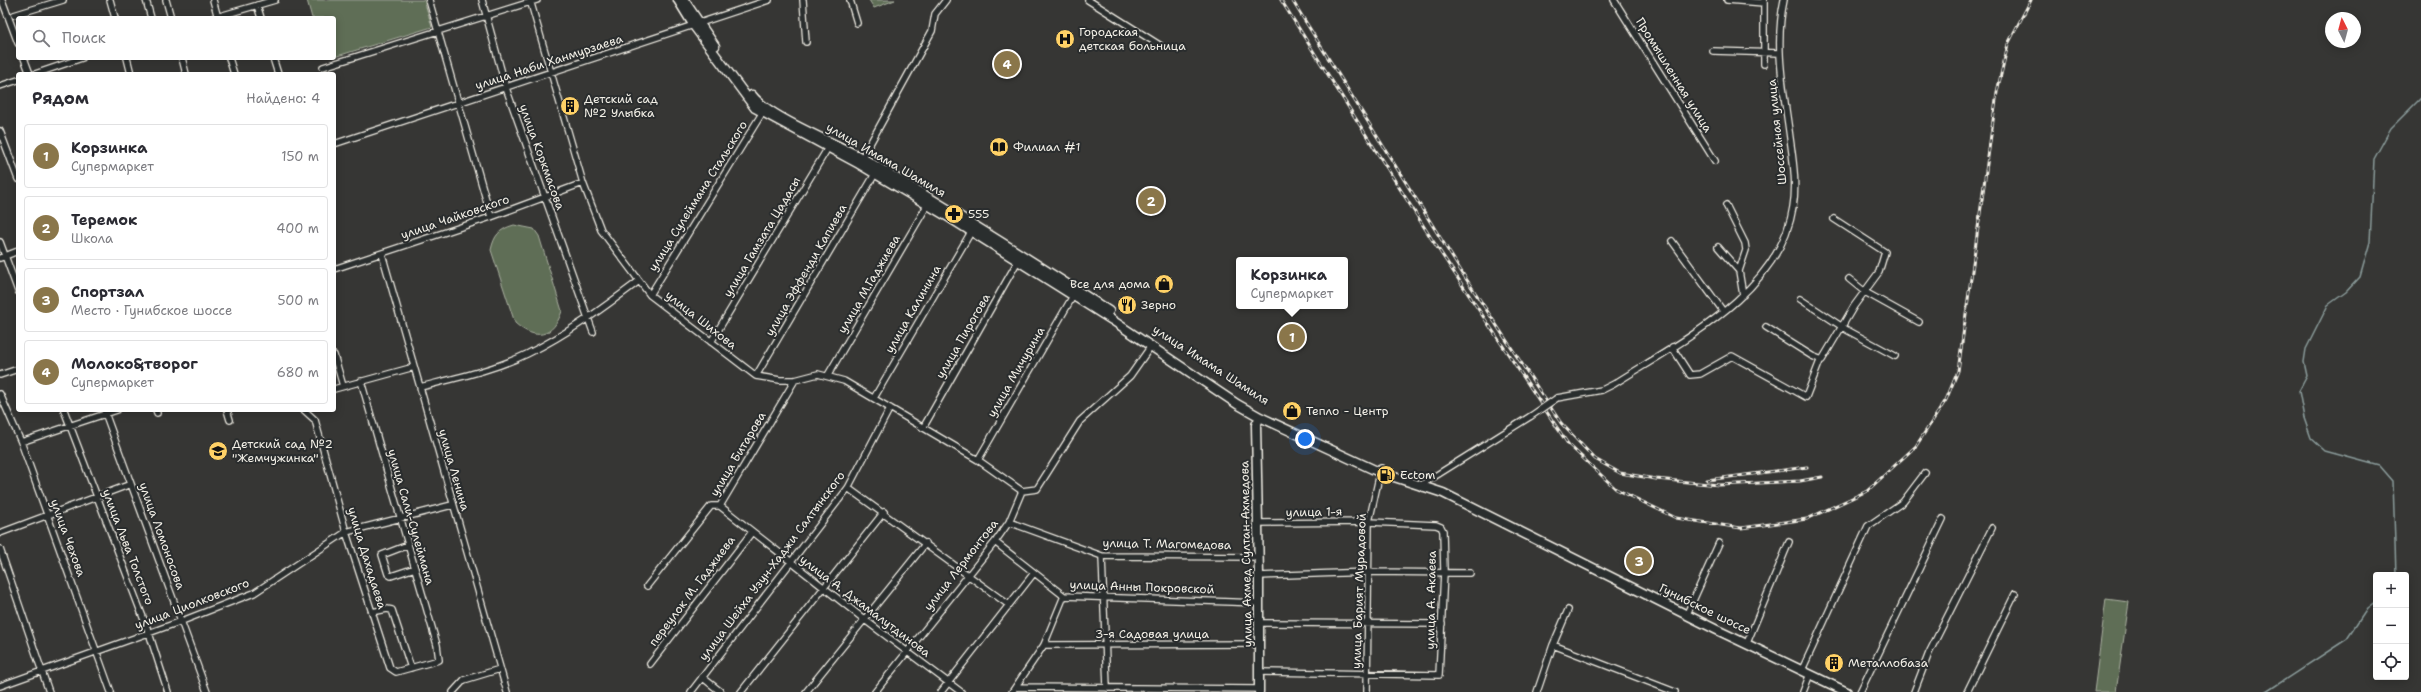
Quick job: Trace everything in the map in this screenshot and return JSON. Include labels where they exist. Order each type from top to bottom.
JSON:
[{"type":"main road","name":"улица Имама Шамиля","points":[[678,0],[755,108],[763,110],[832,142],[860,161],[1020,258],[1256,411],[1380,470]]},
{"type":"main road","name":"улица Имама Шамиля","points":[[684,0],[696,25]]},
{"type":"main road","name":"улица Имама Шамиля","points":[[763,110],[860,161],[875,174],[928,204],[971,232],[1020,258],[1073,296],[1260,418],[1380,470],[1423,485]]},
{"type":"main road","name":"улица Ахмед Султан-Ахмедова","points":[[1259,690],[1260,576],[1256,425],[1260,418]]},
{"type":"main road","name":"Гунибское шоссе","points":[[1423,485],[1715,629],[1847,692]]},
{"type":"street","points":[[2,0],[16,38]]},
{"type":"street","points":[[14,15],[63,0]]},
{"type":"street","points":[[110,0],[114,16]]},
{"type":"street","points":[[146,0],[150,16]]},
{"type":"street","points":[[166,0],[170,16]]},
{"type":"street","points":[[213,0],[216,16]]},
{"type":"street","points":[[222,16],[275,0]]},
{"type":"street","points":[[429,0],[491,217]]},
{"type":"street","name":"улица Коркмасова","points":[[482,0],[506,88],[593,332]]},
{"type":"street","points":[[323,68],[537,0]]},
{"type":"street","name":"улица Наби Ханмурзаева","points":[[336,143],[459,104],[769,0]]},
{"type":"street","points":[[804,0],[806,42]]},
{"type":"street","points":[[850,0],[857,23]]},
{"type":"street","points":[[860,161],[932,31],[935,14],[946,0]]},
{"type":"street","points":[[1088,0],[1161,46]]},
{"type":"street","name":"Промышленная улица","points":[[1614,0],[1715,161]]},
{"type":"street","points":[[1727,0],[1764,1],[1764,64]]},
{"type":"street","name":"Шоссейная улица","points":[[1423,485],[1557,398],[1602,390],[1698,331],[1743,295],[1767,267],[1784,238],[1793,207],[1795,173],[1778,42],[1784,0]]},
{"type":"street","name":"улица Шихова","points":[[530,1],[583,183],[601,230],[650,295],[756,376],[769,380],[795,380],[818,374],[828,375]]},
{"type":"street","points":[[258,5],[261,16]]},
{"type":"street","points":[[0,13],[6,11]]},
{"type":"street","points":[[1713,51],[1779,53]]},
{"type":"street","points":[[25,60],[29,72]]},
{"type":"street","points":[[41,72],[76,60]]},
{"type":"street","points":[[128,60],[130,72]]},
{"type":"street","points":[[182,60],[186,72]]},
{"type":"street","points":[[230,60],[233,72]]},
{"type":"street","points":[[274,60],[277,72]]},
{"type":"street","points":[[0,86],[16,81]]},
{"type":"street","name":"улица Сулеймана Стальского","points":[[650,295],[763,110]]},
{"type":"street","points":[[0,130],[16,174]]},
{"type":"street","name":"улица Гамзата Цадасы","points":[[712,342],[832,142]]},
{"type":"street","name":"улица Эффенди Капиева","points":[[756,376],[875,174]]},
{"type":"street","name":"улица Чайковского","points":[[336,268],[491,217],[583,183]]},
{"type":"street","name":"улица М.Гаджиева","points":[[828,375],[928,204]]},
{"type":"street","points":[[1726,204],[1745,243],[1746,250],[1739,271],[1743,295]]},
{"type":"street","points":[[1672,347],[1690,375],[1700,374],[1732,356],[1806,397],[1820,361],[1843,327],[1854,306],[1879,272],[1885,252],[1834,219]]},
{"type":"street","name":"улица Калинина","points":[[874,398],[971,232]]},
{"type":"street","points":[[1672,241],[1722,311]]},
{"type":"street","points":[[0,242],[2,257],[16,287]]},
{"type":"street","points":[[1718,247],[1739,271]]},
{"type":"street","points":[[2,257],[16,252]]},
{"type":"street","name":"улица Ленина","points":[[382,254],[506,692]]},
{"type":"street","name":"улица Пирогова","points":[[923,428],[1020,258]]},
{"type":"street","points":[[1849,279],[1865,292],[1919,322]]},
{"type":"street","points":[[420,387],[482,371],[526,354],[589,319],[639,281]]},
{"type":"street","name":"улица Мичурина","points":[[978,460],[1073,296]]},
{"type":"street","points":[[1800,299],[1843,327],[1894,356]]},
{"type":"street","points":[[1766,326],[1820,361]]},
{"type":"street","points":[[828,375],[874,398],[978,460],[1022,490],[1037,489],[1080,421],[1130,376],[1151,346]]},
{"type":"street","points":[[336,362],[344,386]]},
{"type":"street","points":[[336,388],[414,367]]},
{"type":"street","points":[[0,374],[16,370]]},
{"type":"street","name":"улица Битарова","points":[[647,586],[711,506],[720,506],[795,380]]},
{"type":"street","name":"улица Сали-Сулеймана","points":[[361,381],[437,645],[439,660]]},
{"type":"street","name":"улица Чехова","points":[[0,394],[21,442],[111,692]]},
{"type":"street","name":"улица Шейха Узун-Хаджи Салтынского","points":[[691,692],[848,488],[890,408]]},
{"type":"street","name":"улица Льва Толстого","points":[[65,412],[149,633],[168,692]]},
{"type":"street","points":[[21,442],[70,427],[105,412]]},
{"type":"street","name":"улица Ломоносова","points":[[105,412],[207,692]]},
{"type":"street","points":[[228,412],[230,420]]},
{"type":"street","name":"улица Дахадаева","points":[[306,412],[315,420],[346,532],[390,668],[396,672],[439,660]]},
{"type":"street","name":"улица Барият Мурадовой","points":[[1367,692],[1369,522],[1380,470]]},
{"type":"street","points":[[1802,670],[1868,526],[1903,502],[1925,473]]},
{"type":"street","points":[[0,533],[131,484]]},
{"type":"street","points":[[848,488],[884,512],[1009,606]]},
{"type":"street","name":"улица Лермонтова","points":[[875,692],[995,542],[1009,522],[1022,490]]},
{"type":"street","name":"улица Циолковского","points":[[0,686],[182,621],[254,592],[346,532],[452,505]]},
{"type":"street","name":"улица А. Джамалутдинова","points":[[720,506],[865,620],[961,692]]},
{"type":"street","points":[[741,692],[884,512]]},
{"type":"street","points":[[1860,692],[1943,519]]},
{"type":"street","name":"улица Т. Магомедова","points":[[1009,522],[1102,556],[1259,557]]},
{"type":"street","name":"улица 1-я","points":[[1258,523],[1369,522],[1441,527]]},
{"type":"street","name":"улица А. Акаева","points":[[1367,675],[1439,674],[1444,572],[1441,527]]},
{"type":"street","points":[[1914,692],[1929,653],[1992,528]]},
{"type":"street","name":"переулок М. Гаджиева","points":[[650,664],[752,532]]},
{"type":"street","name":"улица Анны Покровской","points":[[995,542],[1064,596],[1105,596],[1259,603]]},
{"type":"street","points":[[1747,643],[1789,542]]},
{"type":"street","points":[[806,692],[926,543]]},
{"type":"street","points":[[1687,614],[1719,543]]},
{"type":"street","points":[[408,545],[382,555],[388,574],[391,576],[415,568]]},
{"type":"street","points":[[0,549],[43,670],[49,692]]},
{"type":"street","points":[[1102,556],[1105,596],[1107,688]]},
{"type":"street","points":[[1260,576],[1369,572],[1470,573]]},
{"type":"street","points":[[941,692],[1034,573]]},
{"type":"street","points":[[1967,692],[2015,594]]},
{"type":"street","points":[[1012,692],[1044,645],[1064,596]]},
{"type":"street","points":[[372,612],[387,608],[392,610],[411,668]]},
{"type":"street","points":[[1537,692],[1553,645],[1568,610]]},
{"type":"street","points":[[1260,623],[1442,624]]},
{"type":"street","name":"3-я Садовая улица","points":[[1044,645],[1260,644]]},
{"type":"street","points":[[1553,645],[1674,692]]},
{"type":"street","points":[[453,692],[464,680],[500,669]]},
{"type":"street","points":[[1259,672],[1367,675]]},
{"type":"street","points":[[1803,692],[1810,674]]},
{"type":"street","points":[[702,677],[721,692]]},
{"type":"street","points":[[1016,687],[1259,690]]},
{"type":"green space","points":[[307,0],[424,0],[432,27],[336,56],[336,16],[311,16]]},
{"type":"green space","points":[[869,0],[895,0],[874,8]]},
{"type":"green space","points":[[514,225],[534,229],[539,236],[562,311],[554,327],[543,334],[530,333],[515,323],[491,250],[498,234],[504,229]]},
{"type":"green space","points":[[2106,599],[2129,602],[2116,692],[2094,692]]},
{"type":"waterway","points":[[2396,572],[2393,481],[2380,466],[2325,451],[2311,438],[2304,418],[2299,391],[2307,376],[2304,362],[2306,349],[2328,305],[2346,292],[2360,277],[2370,242],[2374,159],[2391,128],[2421,98]]},
{"type":"waterway","points":[[2266,692],[2347,639],[2367,609],[2373,604]]},
{"type":"railway","points":[[1281,0],[1431,238],[1568,444],[1616,489],[1676,518],[1741,528],[1807,519],[1867,491],[1916,446],[1946,400],[1958,371],[1997,92],[2008,44],[2031,0]]},
{"type":"railway","points":[[1292,0],[1461,271],[1543,396],[1561,423],[1595,459],[1620,473],[1656,479],[1719,485],[1800,481],[1822,477]]},
{"type":"railway","points":[[1707,480],[1807,467]]},
{"type":"place","name":"Городская детская больница","points":[[1065,39]]},
{"type":"place","name":"Молоко&творог","points":[[1007,64]]},
{"type":"place","name":"Детский сад №2 Улыбка","points":[[570,106]]},
{"type":"place","name":"Филиал #1","points":[[999,147]]},
{"type":"place","name":"Теремок","points":[[1151,201]]},
{"type":"place","name":"555","points":[[954,214]]},
{"type":"place","name":"Все для дома","points":[[1164,284]]},
{"type":"place","name":"Зерно","points":[[1127,305]]},
{"type":"place","name":"Корзинка","points":[[1292,337]]},
{"type":"place","name":"Тепло - Центр","points":[[1292,411]]},
{"type":"place","name":"Детский сад №2 \"Жемчужинка\"","points":[[218,451]]},
{"type":"place","name":"Ectom","points":[[1386,475]]},
{"type":"place","name":"Спортзал","points":[[1639,561]]},
{"type":"place","name":"Металлобаза","points":[[1834,663]]}]
